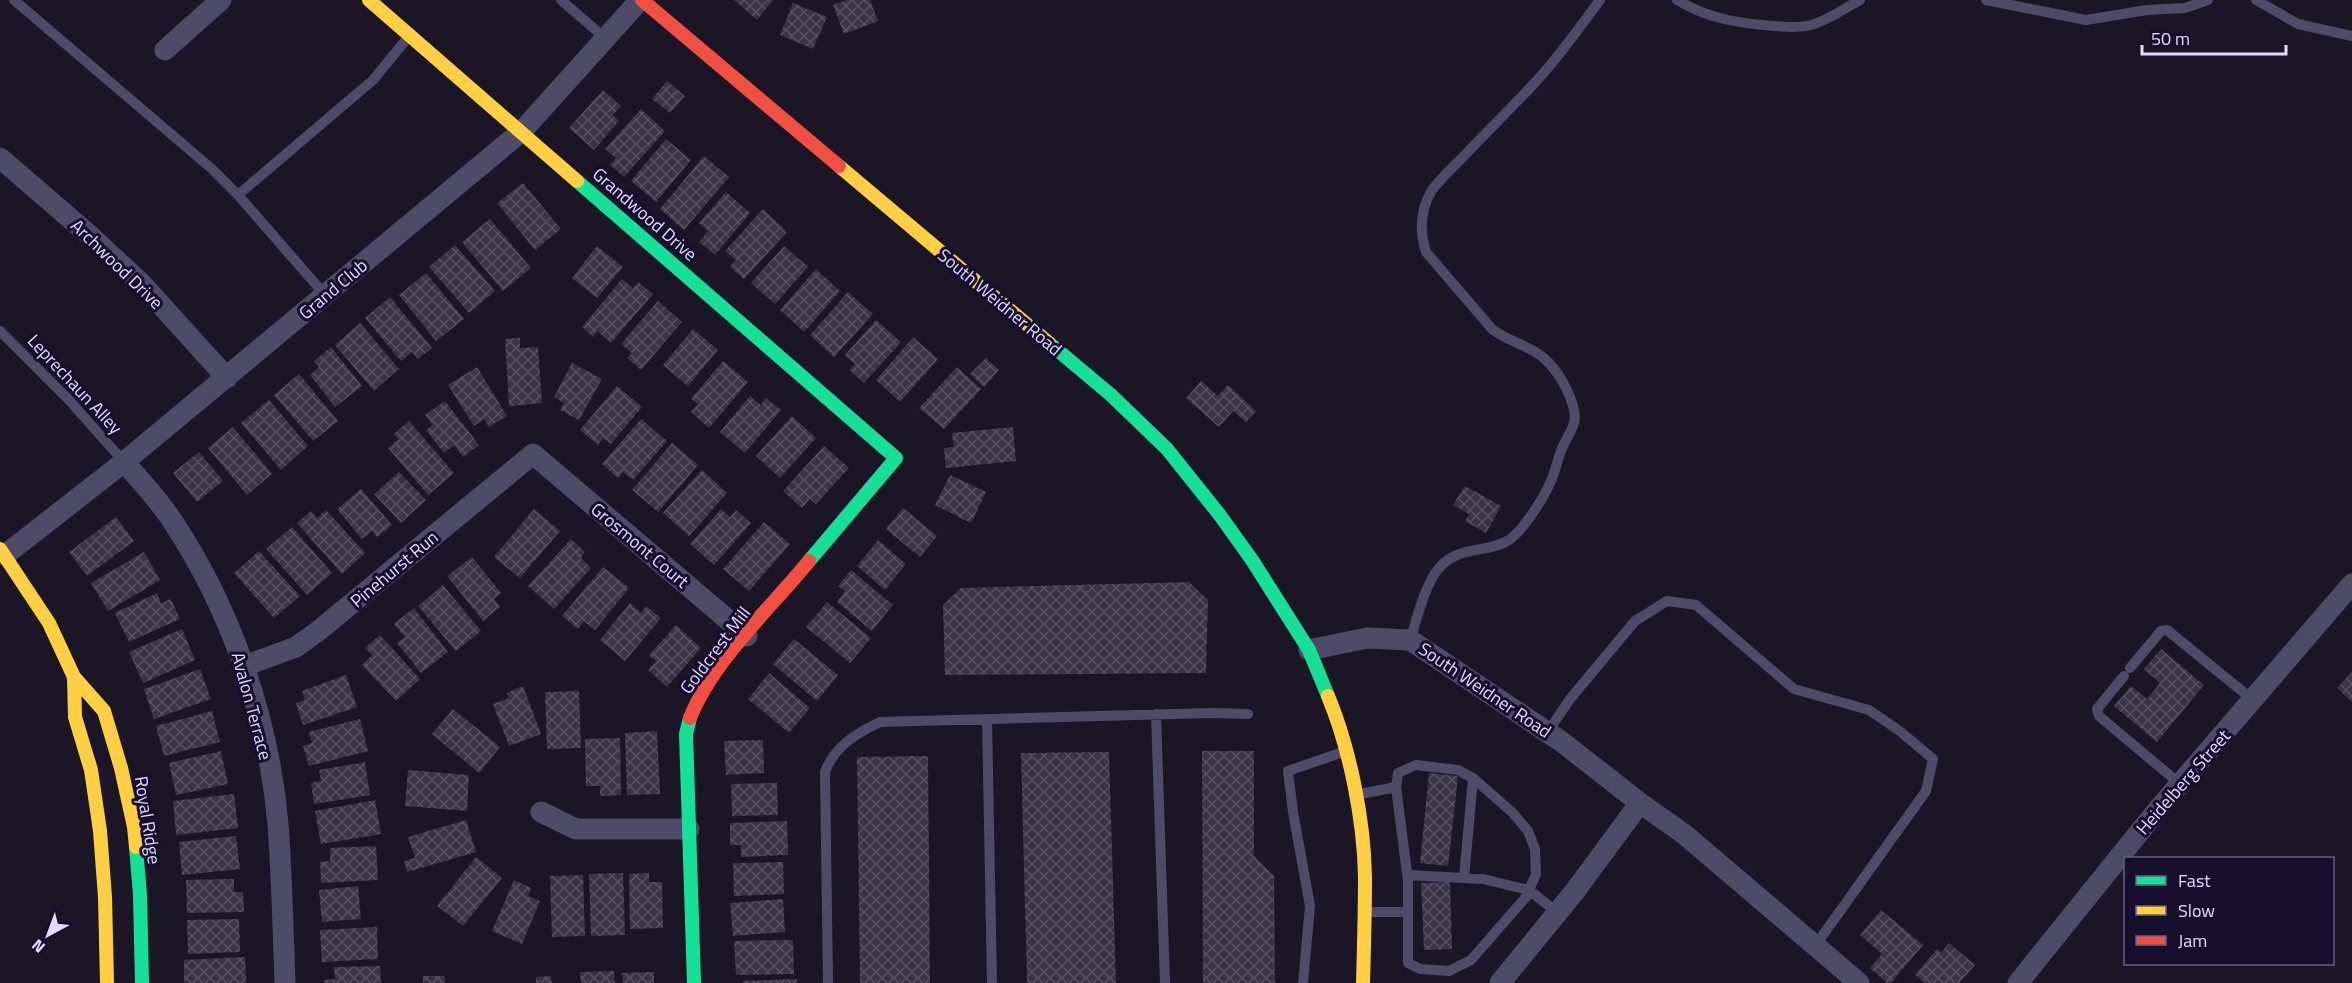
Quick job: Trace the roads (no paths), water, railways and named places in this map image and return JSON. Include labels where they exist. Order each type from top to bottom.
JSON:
[{"type":"street","points":[[165,50],[221,0]]},
{"type":"street","name":"Grandwood Drive","points":[[369,0],[896,458]]},
{"type":"street","name":"Grand Club","points":[[2,552],[124,462],[522,131],[641,0]]},
{"type":"street","name":"South Weidner Road","points":[[641,0],[1111,395],[1167,449],[1247,552],[1309,650],[1333,708],[1345,752],[1361,829],[1365,876],[1363,983]]},
{"type":"street","name":"Archwood Drive","points":[[0,158],[142,284],[226,378]]},
{"type":"street","name":"Grosmont Court","points":[[533,454],[747,636]]},
{"type":"street","name":"Pinehurst Run","points":[[244,666],[296,646],[316,632],[533,454]]},
{"type":"street","name":"Goldcrest Mill","points":[[694,983],[686,734],[693,710],[706,686],[896,458]]},
{"type":"street","name":"Avalon Terrace","points":[[124,462],[172,519],[190,549],[225,617],[244,666],[265,744],[278,822],[285,983]]},
{"type":"street","name":"Royal Ridge","points":[[2,552],[49,623],[74,677],[104,711],[121,768],[134,827],[140,896],[142,983]]},
{"type":"street","name":"Heidelberg Street","points":[[2018,983],[2180,784],[2352,584]]},
{"type":"street","name":"South Weidner Road","points":[[1309,650],[1367,639],[1410,640],[1547,733],[1684,834],[1859,983]]},
{"type":"street","name":"Royal Ridge","points":[[74,677],[75,717],[91,770],[100,831],[105,897],[107,983]]},
{"type":"street","points":[[1500,983],[1558,913],[1640,803]]},
{"type":"street","points":[[541,812],[576,829],[688,829]]},
{"type":"lane","points":[[14,0],[238,195],[325,295]]},
{"type":"lane","points":[[561,0],[605,38]]},
{"type":"lane","points":[[1410,640],[1430,584],[1440,567],[1454,557],[1471,550],[1501,544],[1519,532],[1549,485],[1563,447],[1575,424],[1570,399],[1551,365],[1538,353],[1501,336],[1492,329],[1426,252],[1421,237],[1420,222],[1425,205],[1432,190],[1448,172],[1564,50],[1600,0]]},
{"type":"lane","points":[[1677,0],[1695,11],[1733,23],[1780,26],[1808,26],[1830,19],[1860,0]]},
{"type":"lane","points":[[1986,0],[2085,20],[2147,10],[2185,8],[2208,0]]},
{"type":"lane","points":[[2256,0],[2298,24],[2352,36]]},
{"type":"lane","points":[[238,195],[373,80],[410,35]]},
{"type":"lane","name":"Leprechaun Alley","points":[[0,331],[69,400],[124,462]]},
{"type":"lane","points":[[1547,733],[1570,699],[1635,621],[1668,601],[1696,605],[1794,689],[1869,710],[1901,732],[1933,759],[1926,791],[1815,946]]},
{"type":"lane","points":[[2180,784],[2099,716],[2097,709],[2161,631],[2167,630],[2253,699]]},
{"type":"lane","points":[[1156,714],[1165,983]]},
{"type":"lane","points":[[828,983],[825,772],[831,756],[855,734],[880,722],[1156,714],[1248,714]]},
{"type":"lane","points":[[987,719],[992,983]]},
{"type":"lane","points":[[1303,983],[1310,906],[1288,771],[1345,752]]},
{"type":"lane","points":[[1416,765],[1458,770],[1473,778],[1513,813],[1528,831],[1535,849],[1536,874],[1526,897],[1471,960],[1449,971],[1420,969],[1408,963],[1407,874],[1396,787],[1398,773],[1416,765]]},
{"type":"lane","points":[[1464,878],[1473,778]]},
{"type":"lane","points":[[1355,795],[1396,787]]},
{"type":"lane","points":[[1407,874],[1483,879],[1529,890],[1558,913]]},
{"type":"lane","points":[[1365,912],[1408,912]]}]
